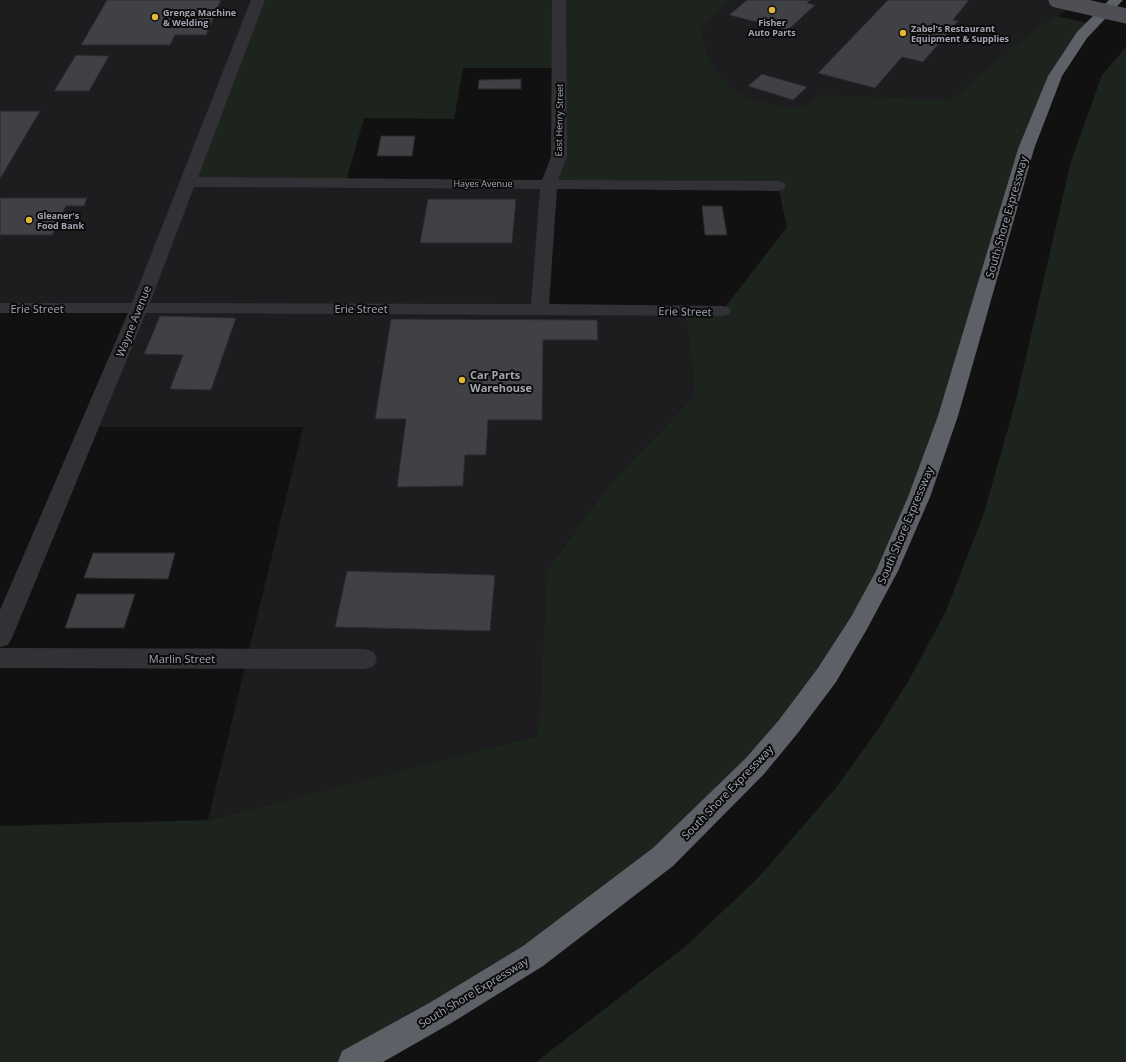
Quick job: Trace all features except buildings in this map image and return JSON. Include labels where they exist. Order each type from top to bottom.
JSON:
[{"type":"highway","name":"South Shore Expressway","points":[[353,1062],[442,1012],[533,956],[663,857],[755,766],[788,727],[827,675],[859,623],[887,571],[919,496],[948,416],[1026,149],[1055,76],[1082,35],[1116,0]]},
{"type":"main road","points":[[1056,0],[1126,16]]},
{"type":"street","name":"Wayne Avenue","points":[[0,638],[139,308],[258,0]]},
{"type":"street","name":"East Henry Street","points":[[540,309],[549,183],[559,157],[559,0]]},
{"type":"street","name":"Hayes Avenue","points":[[187,182],[549,183],[778,186]]},
{"type":"street","name":"Erie Street","points":[[0,308],[540,309],[722,311]]},
{"type":"street","name":"Marlin Street","points":[[0,658],[364,659]]},
{"type":"shaded area","points":[[0,0],[258,0],[187,181],[549,183],[540,309],[685,311],[695,395],[609,485],[547,570],[538,736],[208,820],[303,427],[89,427],[139,308],[0,308]]},
{"type":"shaded area","points":[[258,0],[731,0],[712,16],[701,29],[706,49],[713,66],[723,79],[736,90],[751,98],[768,104],[805,108],[817,95],[952,100],[1015,46],[1056,16],[1091,24],[1055,76],[919,497],[827,675],[663,857],[353,1062],[0,1062],[0,826],[208,820],[538,736],[547,570],[609,485],[695,395],[685,311],[722,311],[787,227],[778,186],[549,183],[559,68],[463,68],[454,119],[364,118],[346,182],[187,182]]},
{"type":"shaded area","points":[[669,0],[1056,0],[1074,4],[936,115],[757,136]]},
{"type":"shaded area","points":[[1126,47],[1126,1062],[536,1062],[686,946],[758,878],[835,789],[877,731],[909,680],[946,611],[984,513],[1016,400],[1071,161],[1102,75]]},
{"type":"place","name":"Fisher Auto Parts","points":[[772,10]]},
{"type":"place","name":"Grenga Machine & Welding","points":[[155,17]]},
{"type":"place","name":"Zabel's Restaurant Equipment & Supplies","points":[[903,33]]},
{"type":"place","name":"Gleaner's Food Bank","points":[[29,220]]},
{"type":"place","name":"Car Parts Warehouse","points":[[462,380]]}]
